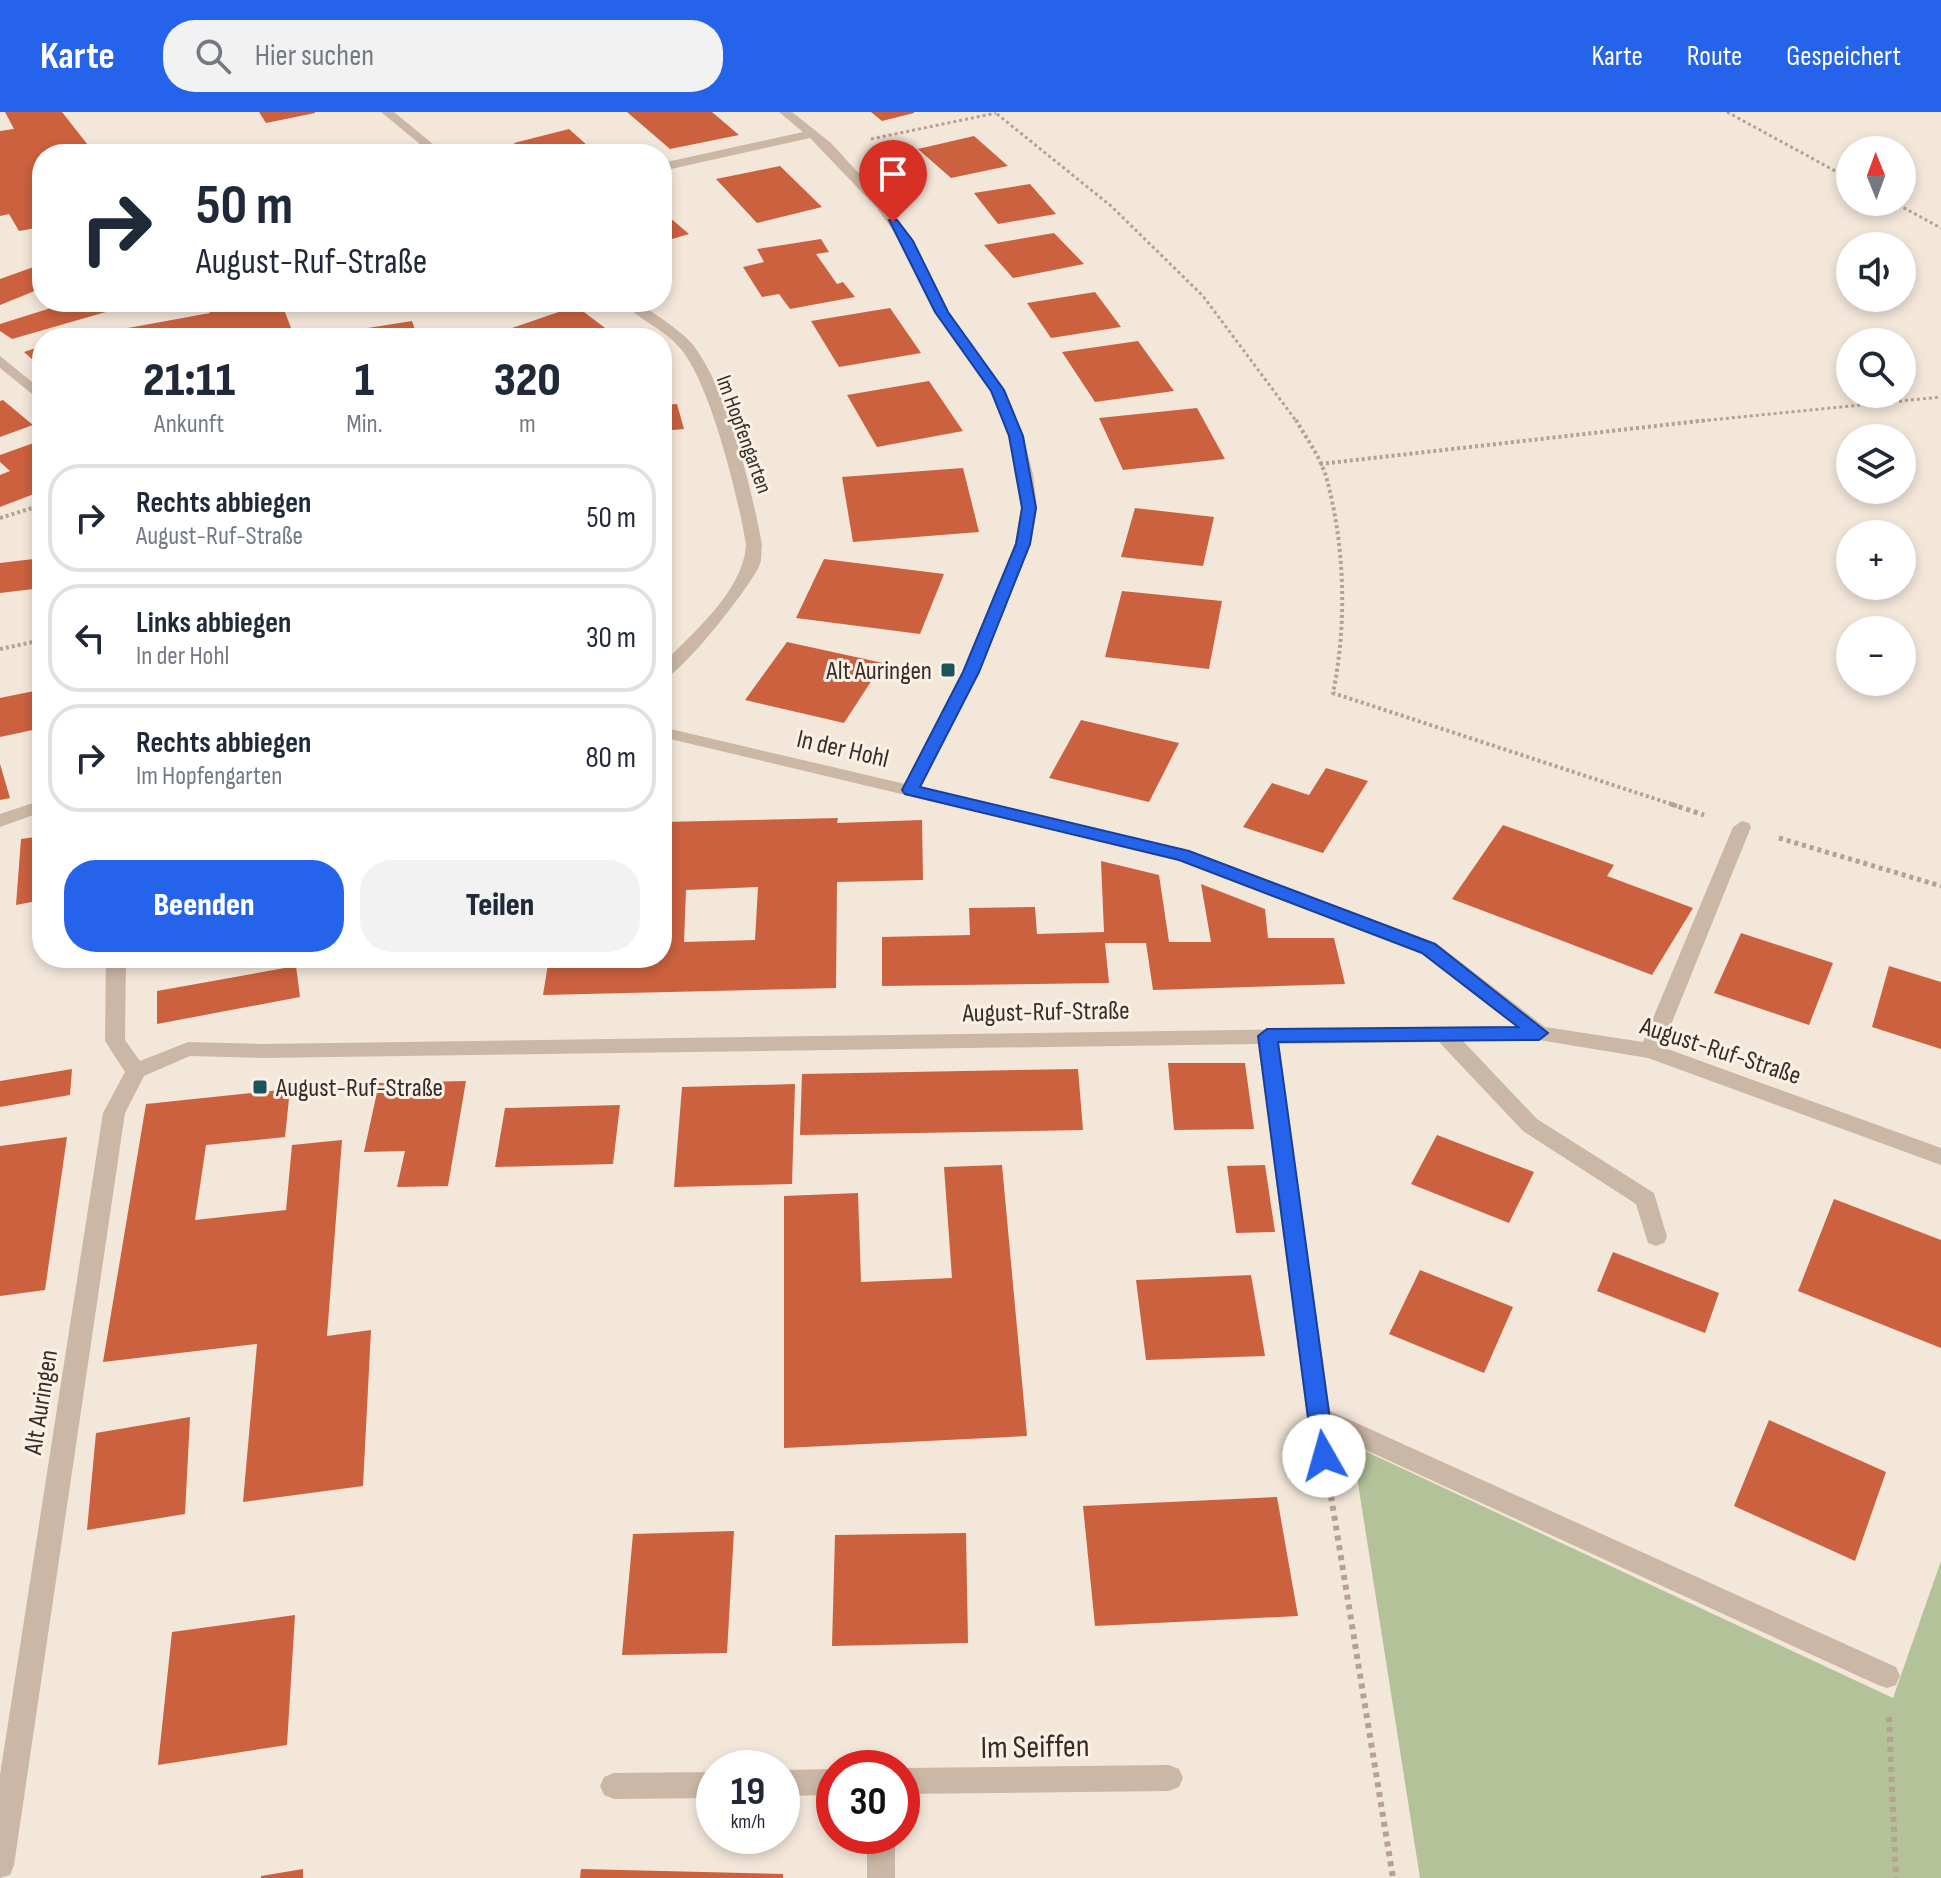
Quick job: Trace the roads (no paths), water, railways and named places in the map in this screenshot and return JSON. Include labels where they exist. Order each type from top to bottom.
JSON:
[{"type":"street","points":[[387,112],[427,144]]},
{"type":"street","points":[[785,112],[827,146],[880,204],[907,241],[942,312],[997,390],[1016,436],[1025,474],[1029,508],[1023,544],[971,672],[911,790]]},
{"type":"street","points":[[672,165],[812,134]]},
{"type":"street","name":"Im Hopfengarten","points":[[642,312],[663,328]]},
{"type":"street","name":"Im Hopfengarten","points":[[672,335],[689,348],[730,447],[751,514],[754,559],[721,609],[672,664]]},
{"type":"street","points":[[0,360],[32,389]]},
{"type":"street","name":"In der Hohl","points":[[672,734],[1183,855],[1429,948],[1539,1033]]},
{"type":"street","points":[[0,821],[32,810]]},
{"type":"street","points":[[1650,1051],[1742,827]]},
{"type":"street","points":[[116,968],[115,1041],[136,1071]]},
{"type":"street","name":"August-Ruf-Straße","points":[[136,1071],[188,1049],[261,1051],[1539,1033],[1650,1051],[1941,1157]]},
{"type":"street","points":[[1444,1034],[1530,1125],[1646,1199],[1656,1237]]},
{"type":"street","points":[[1267,1036],[1324,1456]]},
{"type":"street","name":"Alt Auringen","points":[[0,1865],[114,1113],[136,1071]]},
{"type":"street","points":[[1320,1418],[1887,1676]]},
{"type":"street","name":"Im Seiffen","points":[[920,1781],[1169,1778]]},
{"type":"street","points":[[614,1786],[696,1785]]},
{"type":"street","points":[[881,1854],[881,1878]]},
{"type":"place","name":"Alt Auringen","points":[[948,670]]},
{"type":"place","name":"August-Ruf-Straße","points":[[260,1087]]}]
